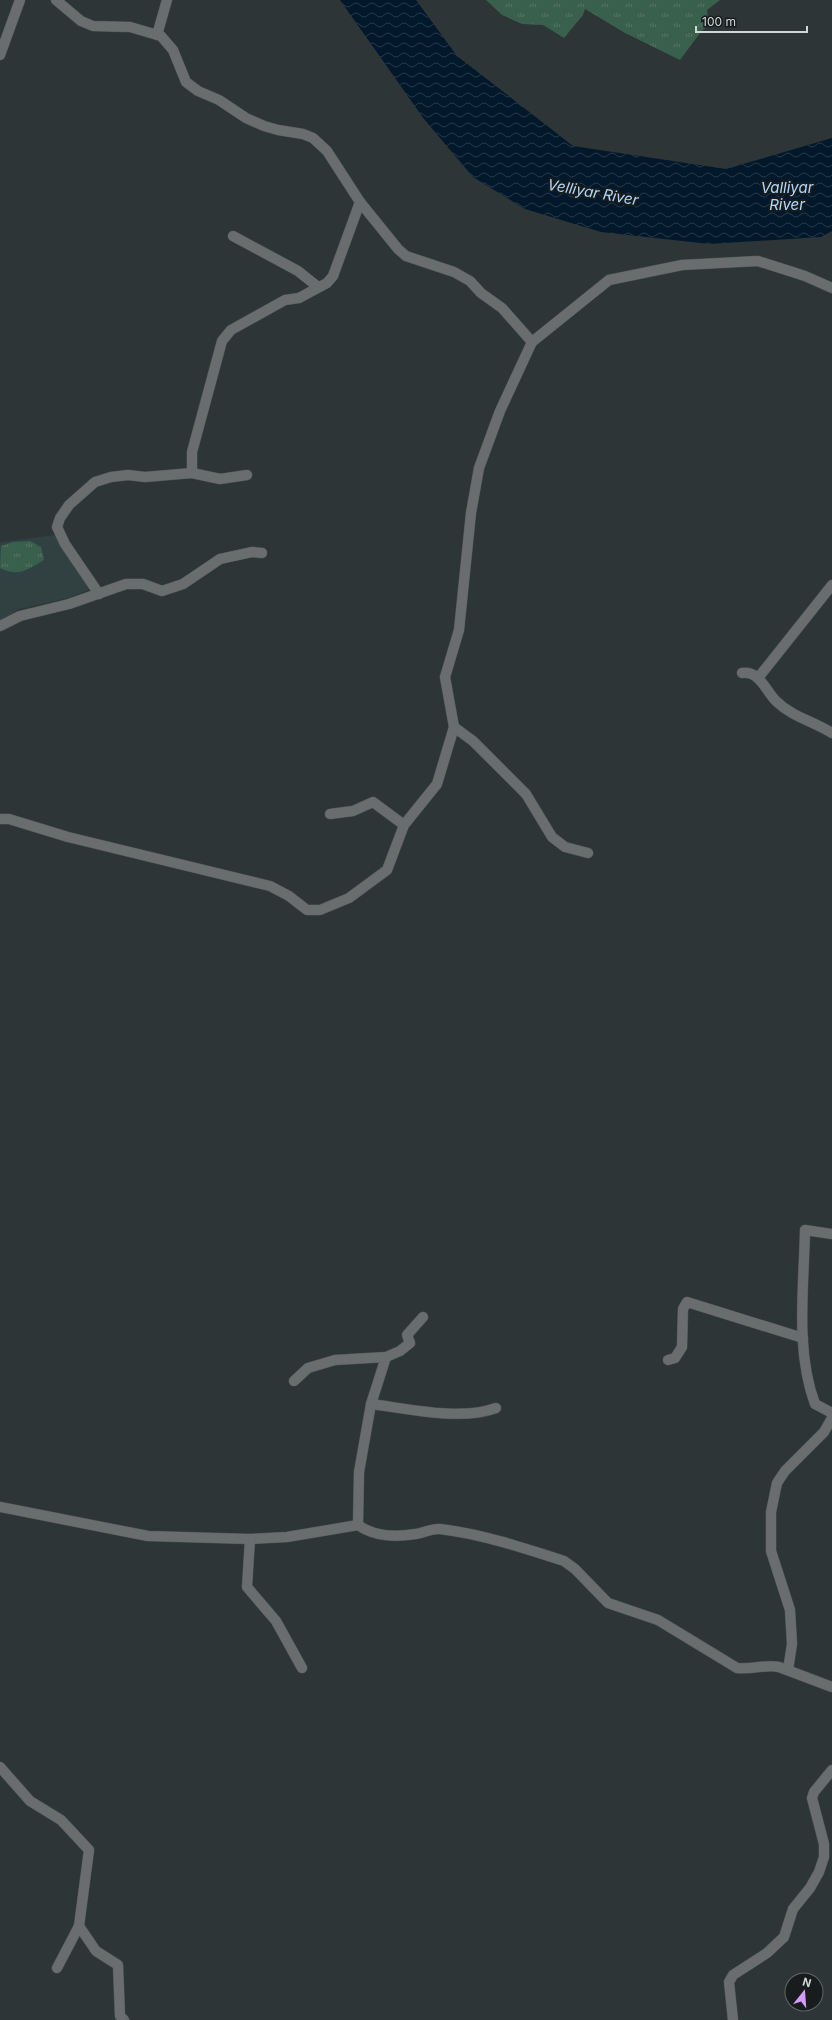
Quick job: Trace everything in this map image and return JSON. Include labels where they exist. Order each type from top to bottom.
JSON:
[{"type":"street","points":[[0,55],[20,0]]},
{"type":"street","points":[[56,0],[81,21],[93,26],[130,27],[160,36],[173,50],[186,82],[198,91],[219,100],[246,118],[264,126],[303,134],[313,138],[327,151],[360,202],[398,249],[406,256],[446,269],[470,281],[481,293],[502,308],[532,342]]},
{"type":"street","points":[[157,35],[167,0]]},
{"type":"street","points":[[192,474],[192,452],[195,438],[222,341],[232,330],[285,300],[299,298],[327,283],[333,276],[360,202]]},
{"type":"street","points":[[233,236],[298,271],[318,287]]},
{"type":"street","points":[[0,819],[9,819],[68,837],[270,886],[289,896],[307,910],[320,910],[349,898],[387,870],[404,825],[437,784],[454,726],[445,677],[458,630],[471,513],[479,468],[500,411],[532,342],[609,280],[682,266],[758,261],[805,276],[832,288]]},
{"type":"street","points":[[99,594],[59,534],[57,527],[60,518],[69,505],[95,482],[111,477],[128,475],[145,477],[192,474],[220,479],[247,476]]},
{"type":"street","points":[[0,626],[20,616],[69,604],[126,584],[143,584],[162,591],[183,584],[220,559],[252,552],[262,553]]},
{"type":"street","points":[[758,678],[832,585]]},
{"type":"street","points":[[742,673],[747,672],[758,678],[774,699],[786,711],[820,725],[832,733]]},
{"type":"street","points":[[454,726],[473,741],[526,794],[552,837],[565,847],[588,853]]},
{"type":"street","points":[[330,814],[353,811],[373,802],[404,825]]},
{"type":"street","points":[[832,1234],[805,1230],[803,1338],[809,1389],[815,1404],[832,1413]]},
{"type":"street","points":[[668,1360],[675,1358],[682,1347],[683,1309],[687,1302],[803,1338]]},
{"type":"street","points":[[294,1381],[308,1368],[335,1360],[386,1357],[400,1351],[410,1343],[407,1335],[423,1317]]},
{"type":"street","points":[[358,1525],[359,1472],[371,1404],[386,1357]]},
{"type":"street","points":[[371,1404],[464,1414],[484,1412],[496,1408]]},
{"type":"street","points":[[788,1670],[792,1644],[790,1610],[771,1551],[771,1512],[777,1483],[785,1471],[824,1432],[832,1418]]},
{"type":"street","points":[[0,1507],[148,1536],[250,1539],[287,1537],[358,1525],[369,1533],[384,1536],[416,1534],[438,1529],[477,1536],[564,1561],[575,1569],[608,1603],[658,1620],[732,1665],[750,1670],[773,1666],[788,1670],[832,1687]]},
{"type":"street","points":[[250,1539],[247,1587],[276,1621],[302,1668]]},
{"type":"street","points":[[0,1767],[30,1801],[61,1820],[89,1850],[79,1926],[56,1968]]},
{"type":"street","points":[[733,2020],[729,1982],[733,1975],[767,1953],[784,1937],[792,1909],[810,1888],[828,1858],[812,1798],[814,1792],[832,1770]]},
{"type":"street","points":[[79,1926],[96,1951],[118,1965],[120,2016],[124,2020]]},
{"type":"shaded area","points":[[55,535],[93,588],[68,598],[19,609],[0,620],[0,542]]},
{"type":"green space","points":[[486,0],[720,0],[707,10],[709,24],[700,33],[680,60],[625,33],[585,9],[583,15],[564,38],[543,25],[522,24],[502,15]]},
{"type":"green space","points":[[30,541],[41,547],[44,560],[28,569],[18,572],[7,571],[0,568],[1,546],[13,542]]},
{"type":"water","name":"Valliyar River","points":[[340,0],[416,0],[457,56],[573,146],[726,169],[832,138],[832,231],[821,237],[709,244],[601,232],[525,209],[473,177],[424,119]]},
{"type":"water label","name":"Velliyar River","points":[[593,192]]}]
